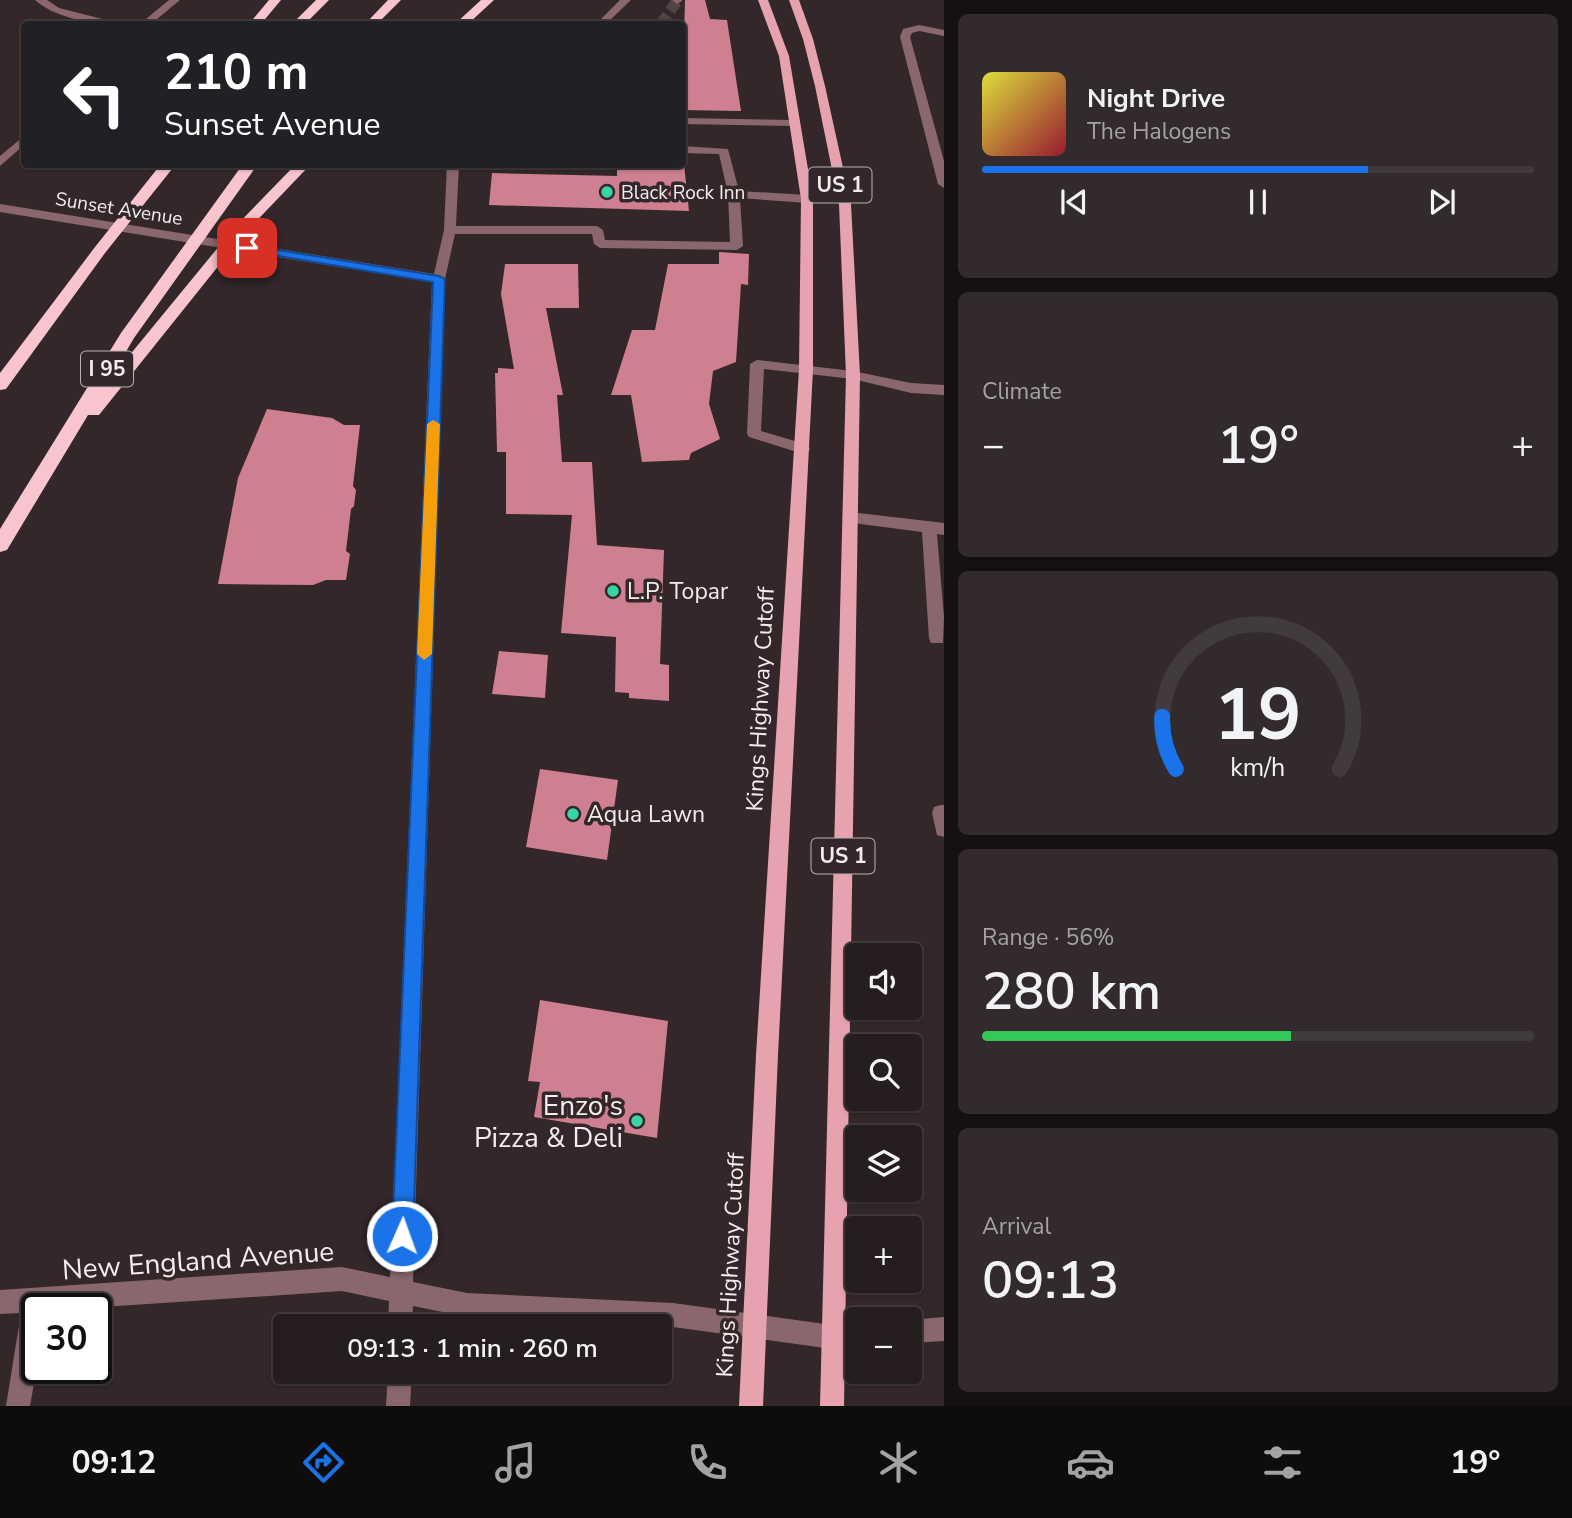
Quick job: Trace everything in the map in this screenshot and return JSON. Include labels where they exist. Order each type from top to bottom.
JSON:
[{"type":"highway","points":[[258,21],[275,0]]},
{"type":"highway","points":[[301,21],[323,0]]},
{"type":"highway","points":[[374,21],[395,0]]},
{"type":"highway","points":[[464,21],[488,0]]},
{"type":"highway","points":[[128,215],[151,168]]},
{"type":"highway","points":[[0,385],[100,250],[166,168]]},
{"type":"highway","name":"I 95","points":[[0,545],[127,337],[178,262],[248,168]]},
{"type":"highway","points":[[39,478],[239,231],[300,168]]},
{"type":"main road","name":"Kings Highway Cutoff","points":[[763,0],[810,124],[845,204],[853,376],[832,1406]]},
{"type":"main road","name":"Kings Highway Cutoff","points":[[751,1406],[768,1041],[803,449],[810,124],[820,86],[794,0]]},
{"type":"street","points":[[40,0],[56,10],[104,21]]},
{"type":"street","points":[[149,21],[175,0]]},
{"type":"street","points":[[604,21],[626,0]]},
{"type":"street","points":[[944,33],[919,28],[907,31],[905,37],[944,184]]},
{"type":"street","points":[[686,121],[810,124]]},
{"type":"street","points":[[0,162],[21,142]]},
{"type":"street","points":[[450,230],[597,230],[600,244],[737,246],[734,194],[724,151],[686,149]]},
{"type":"street","points":[[400,1314],[439,279],[450,230],[453,168]]},
{"type":"street","points":[[734,194],[807,199]]},
{"type":"street","name":"Sunset Avenue","points":[[0,208],[439,279]]},
{"type":"street","points":[[803,449],[754,435],[757,364],[853,376],[911,388],[944,390]]},
{"type":"street","points":[[850,518],[937,528],[937,638]]},
{"type":"street","name":"New England Avenue","points":[[112,1295],[342,1279],[467,1305],[673,1314],[832,1337],[845,1336]]},
{"type":"street","name":"New England Avenue","points":[[0,1302],[21,1301]]},
{"type":"street","points":[[922,1330],[944,1329]]},
{"type":"street","points":[[18,1406],[22,1384]]},
{"type":"street","points":[[398,1406],[399,1384]]},
{"type":"building","points":[[685,0],[705,0],[710,19],[727,20],[741,111],[686,110]]},
{"type":"building","name":"Black Rock Inn","points":[[617,168],[684,168],[689,211],[489,205],[492,173],[617,176]]},
{"type":"building","points":[[719,252],[749,254],[748,285],[741,284],[736,362],[713,371],[709,404],[720,439],[691,453],[689,460],[642,462],[631,395],[611,395],[632,330],[655,330],[668,264],[719,264]]},
{"type":"building","points":[[505,264],[578,264],[579,308],[546,308],[563,395],[557,395],[562,462],[592,462],[597,545],[664,550],[660,664],[669,665],[669,701],[629,698],[629,693],[615,692],[616,637],[561,633],[572,515],[506,514],[506,452],[497,452],[495,373],[498,373],[498,368],[514,369],[501,294]]},
{"type":"building","points":[[267,409],[332,418],[344,425],[360,425],[353,486],[356,490],[346,551],[350,554],[346,580],[326,580],[313,585],[218,584],[238,478]]},
{"type":"building","points":[[499,651],[548,655],[545,698],[492,694]]},
{"type":"building","name":"Aqua Lawn","points":[[540,769],[618,780],[607,860],[526,847]]},
{"type":"building","points":[[540,1000],[668,1021],[657,1138],[534,1117],[540,1082],[528,1081]]},
{"type":"tunnel","points":[[663,21],[677,1]]},
{"type":"slow traffic","points":[[424,654],[433,424]]},
{"type":"place","name":"Black Rock Inn","points":[[607,192]]},
{"type":"place","name":"L.P. Topar","points":[[613,591]]},
{"type":"place","name":"Aqua Lawn","points":[[573,814]]},
{"type":"place","name":"Enzo's Pizza & Deli","points":[[637,1121]]},
{"type":"route","points":[[247,248],[439,279],[402,1236]]}]
